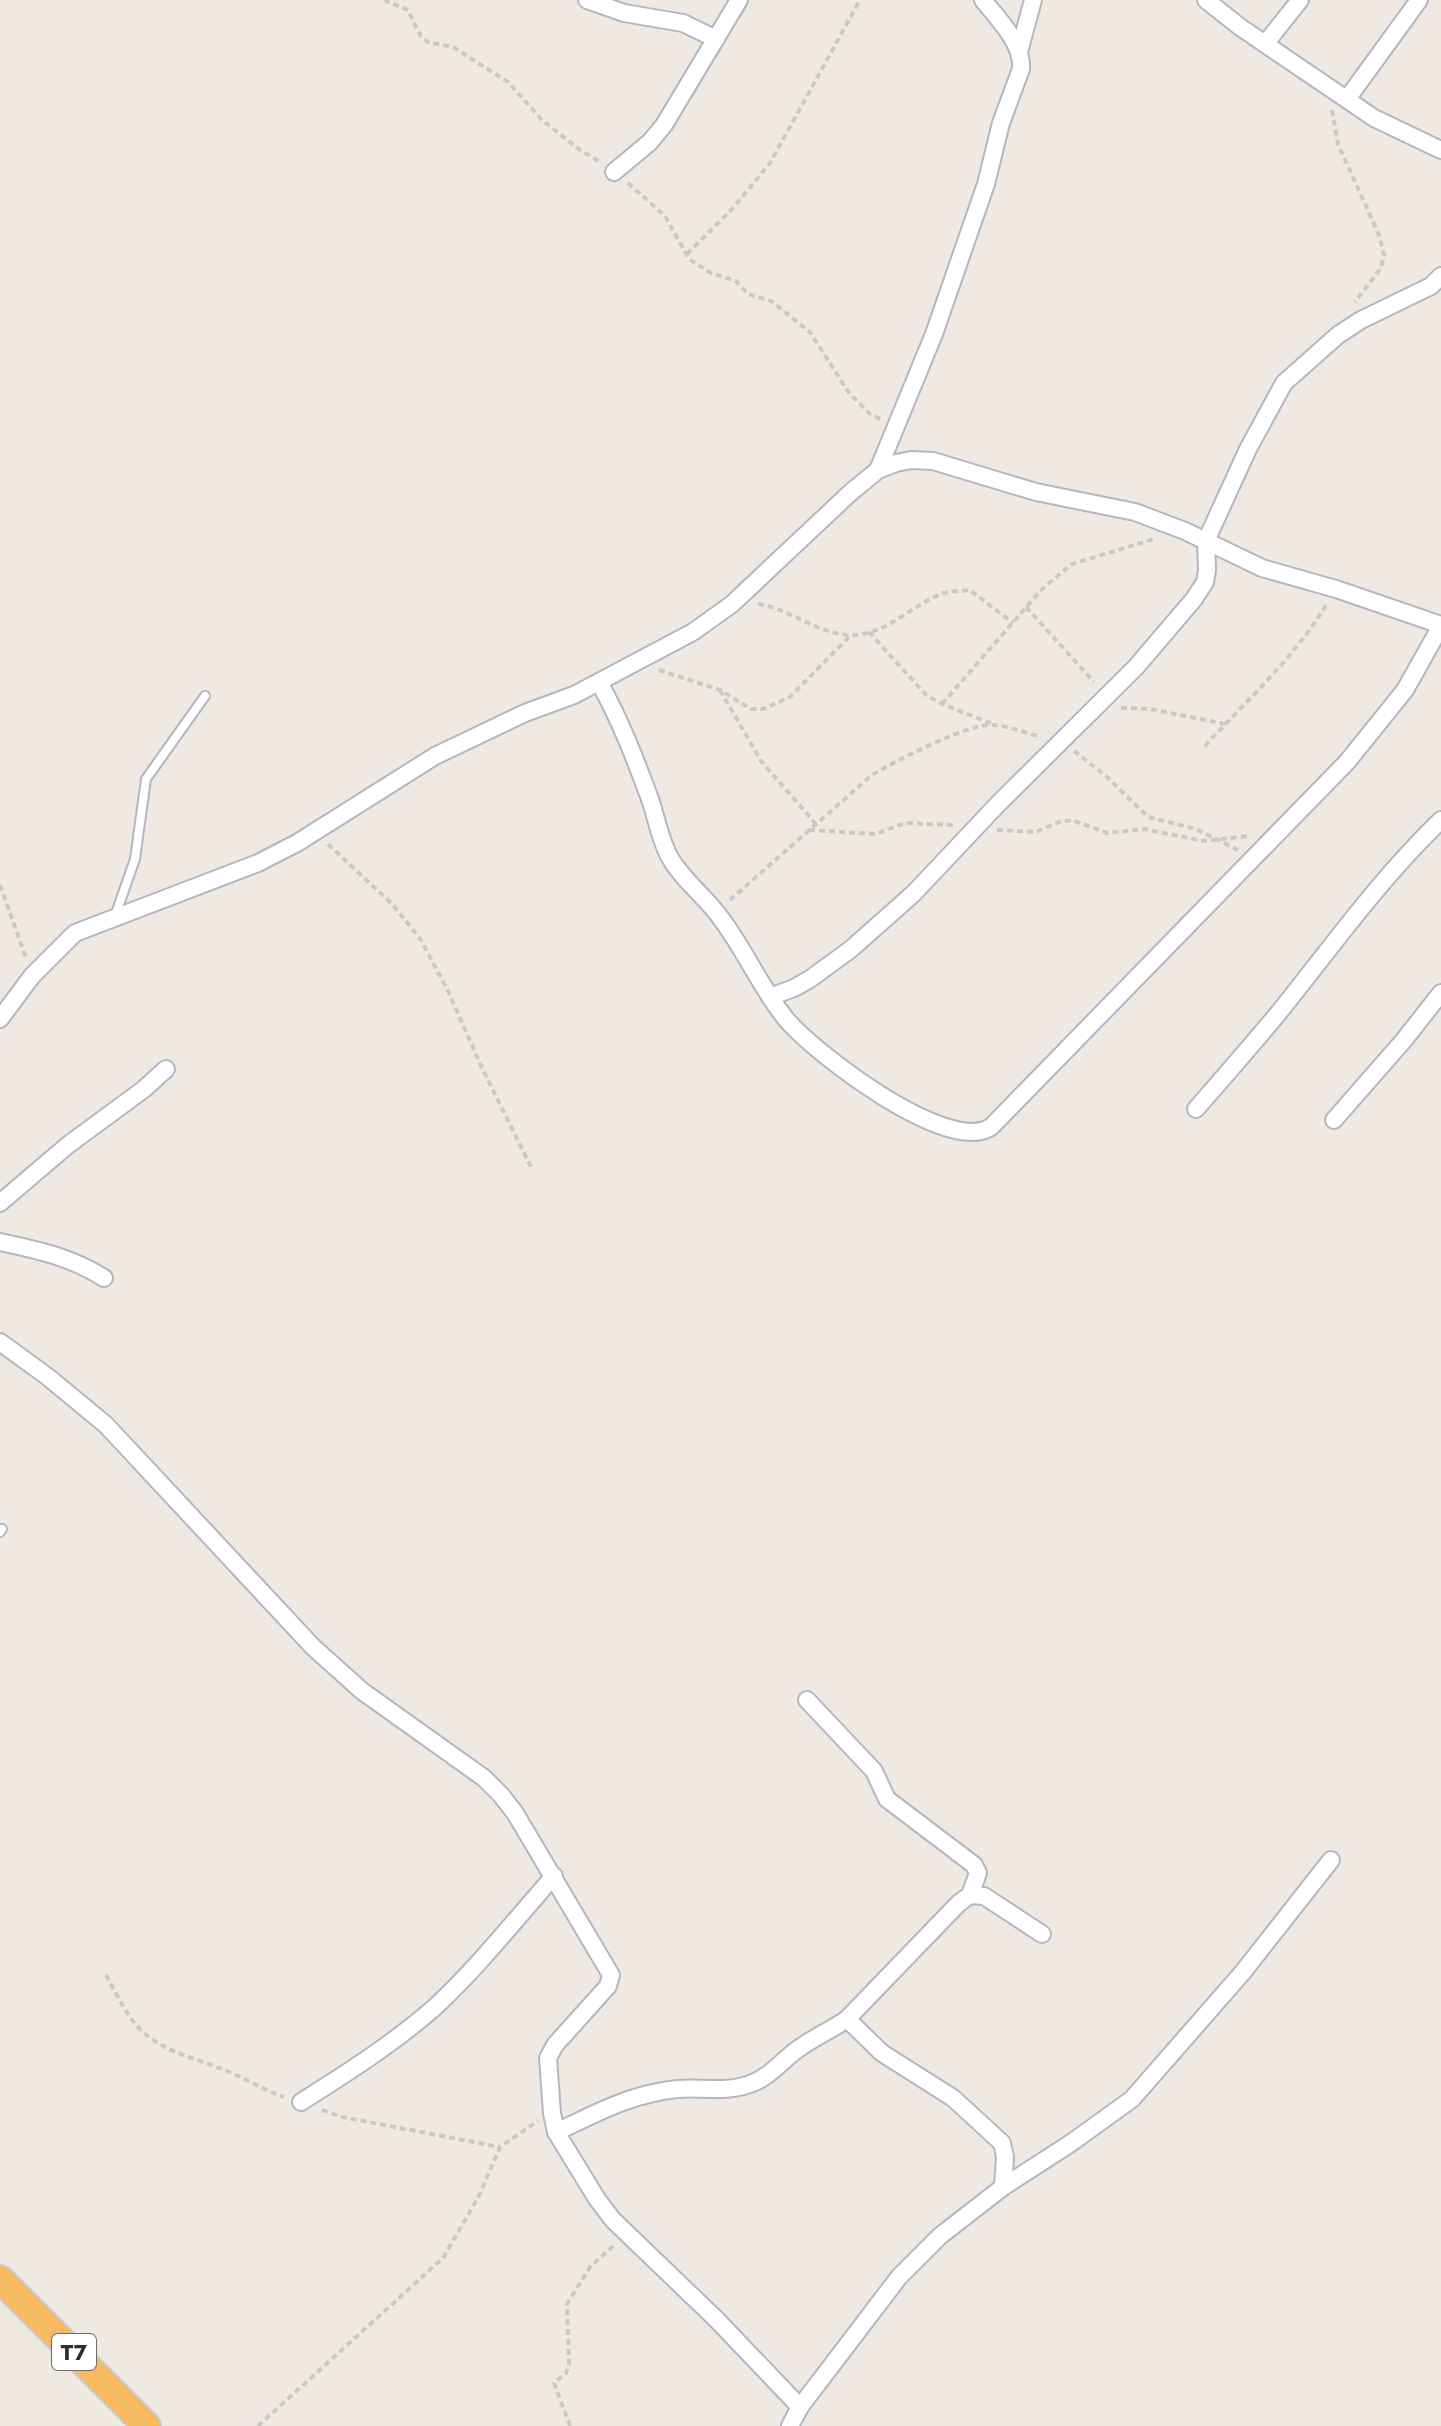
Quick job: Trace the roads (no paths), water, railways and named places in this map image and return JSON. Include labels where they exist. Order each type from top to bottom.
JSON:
[{"type":"highway","name":"T7","points":[[0,2279],[147,2426]]},
{"type":"street","points":[[587,0],[624,13],[683,23],[716,39]]},
{"type":"street","points":[[614,172],[650,142],[664,125],[739,0]]},
{"type":"street","points":[[878,470],[934,334],[986,184],[1001,123],[1020,76],[1022,61],[1016,45],[983,0]]},
{"type":"street","points":[[1019,52],[1033,0]]},
{"type":"street","points":[[1206,0],[1374,118],[1438,144]]},
{"type":"street","points":[[1265,44],[1300,0]]},
{"type":"street","points":[[1347,99],[1419,0]]},
{"type":"street","points":[[770,997],[810,979],[851,949],[913,894],[1136,667],[1201,589],[1207,570],[1206,541],[1273,399],[1293,373],[1338,335],[1361,320],[1431,286],[1441,276]]},
{"type":"street","points":[[0,1019],[32,976],[75,933],[258,863],[314,832],[435,756],[525,713],[574,695],[693,632],[732,604],[878,470],[911,460],[933,461],[1036,492],[1135,512],[1185,531],[1262,568],[1336,589],[1441,626],[1405,690],[1347,762],[991,1127],[978,1133],[961,1133],[940,1125],[876,1093],[812,1045],[786,1019],[717,913],[683,876],[668,853],[624,727],[599,682]]},
{"type":"street","points":[[1196,1109],[1276,1015],[1347,922],[1408,852],[1441,820]]},
{"type":"street","points":[[1334,1120],[1441,993]]},
{"type":"street","points":[[0,1203],[68,1145],[166,1069]]},
{"type":"street","points":[[0,1242],[60,1256],[104,1278]]},
{"type":"street","points":[[0,1342],[106,1425],[313,1647],[362,1691],[484,1778],[501,1795],[554,1876],[611,1975],[608,1986],[555,2045],[548,2058],[556,2132],[597,2199],[626,2233],[716,2319],[800,2407]]},
{"type":"street","points":[[556,2132],[629,2097],[678,2089],[724,2090],[755,2083],[797,2050],[847,2019],[970,1895],[978,1873],[974,1865],[887,1799],[874,1771],[807,1700]]},
{"type":"street","points":[[790,2426],[800,2407],[899,2277],[940,2236],[1003,2187],[1132,2099],[1243,1972],[1331,1860]]},
{"type":"street","points":[[301,2102],[363,2062],[433,2008],[464,1979],[554,1876]]},
{"type":"street","points":[[970,1895],[984,1896],[1042,1934]]},
{"type":"street","points":[[847,2019],[882,2053],[953,2098],[1002,2143],[1005,2157],[1003,2187]]},
{"type":"lane","points":[[115,916],[135,859],[146,779],[205,696]]}]
